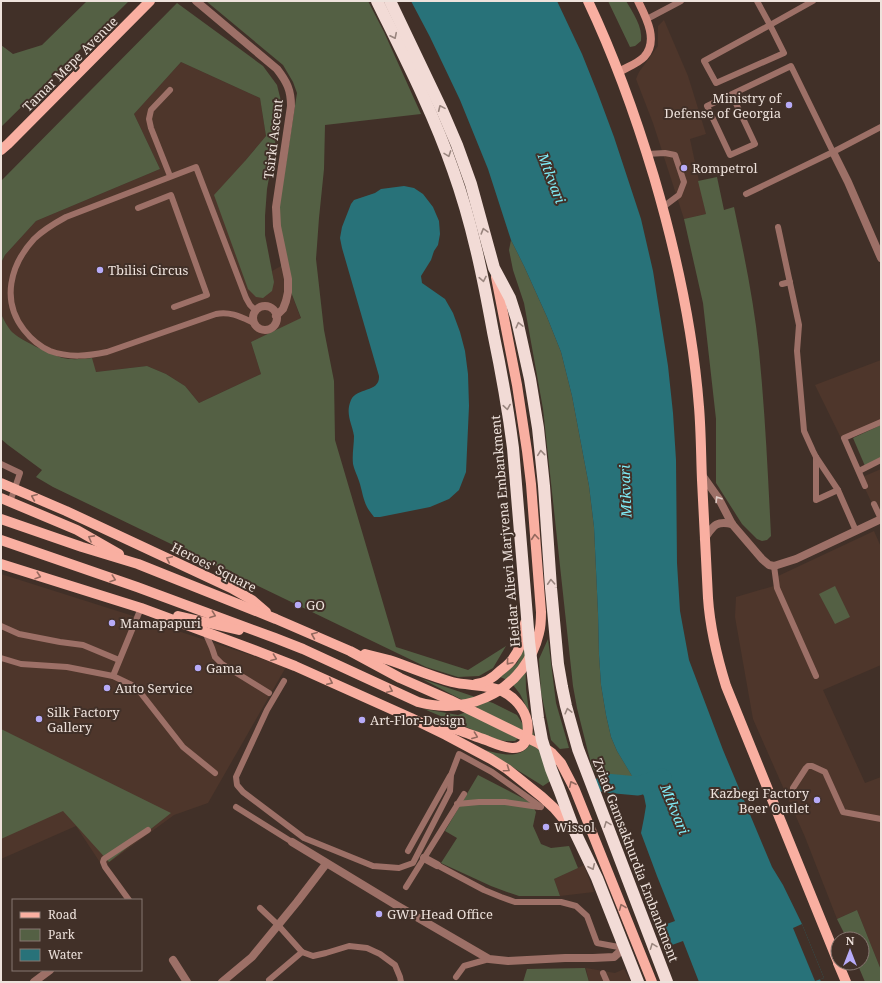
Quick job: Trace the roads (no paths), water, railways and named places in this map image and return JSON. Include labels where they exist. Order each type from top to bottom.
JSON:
[{"type":"highway","name":"Heidar Alievi Marjvena Embankment","points":[[377,1],[435,122],[445,147],[464,203],[480,263],[504,388],[513,448],[526,613],[534,688],[541,733],[545,753],[575,832]]},
{"type":"highway","points":[[390,1],[457,145],[471,184],[494,268]]},
{"type":"highway","name":"Zviad Gamsakhurdia Embankment","points":[[494,268],[510,298],[518,320],[535,403],[544,486],[558,664],[562,687],[578,748],[667,982]]},
{"type":"highway","points":[[575,832],[597,878],[638,982]]},
{"type":"main road","name":"Tamar Mepe Avenue","points":[[1,154],[5,147],[149,1]]},
{"type":"main road","points":[[588,1],[628,94],[663,207],[677,265],[696,374],[699,406],[704,539],[708,598],[716,652],[726,686],[830,943]]},
{"type":"main road","points":[[619,72],[643,58],[650,46],[650,26],[638,1]]},
{"type":"main road","points":[[1,540],[137,587],[303,649],[418,702],[434,706],[448,707],[465,705],[492,695],[517,676],[523,669],[532,654],[541,626],[531,484],[527,451],[516,378],[494,268]]},
{"type":"main road","name":"Heroes' Square","points":[[1,484],[66,511],[231,588],[252,600],[276,619]]},
{"type":"main road","name":"Heroes' Square","points":[[5,500],[77,530],[138,564]]},
{"type":"main road","name":"Heroes' Square","points":[[1,519],[82,547],[138,564],[276,619]]},
{"type":"main road","points":[[1,564],[141,608],[254,650],[295,666],[411,718],[446,735],[508,769],[524,782],[545,806],[575,832]]},
{"type":"main road","points":[[137,587],[254,650]]},
{"type":"main road","points":[[141,608],[274,638]]},
{"type":"main road","points":[[469,685],[481,683],[491,679],[512,661],[525,629],[526,613]]},
{"type":"main road","points":[[276,619],[350,651],[400,678],[529,738],[556,756],[575,790],[652,982]]},
{"type":"main road","points":[[350,651],[388,660],[453,682],[488,687],[502,691],[517,702],[524,714],[528,724],[527,736],[524,744],[517,747],[507,748],[451,727],[411,718]]},
{"type":"main road","points":[[841,971],[846,982]]},
{"type":"street","name":"Tsirki Ascent","points":[[196,1],[277,69],[290,90],[291,106],[276,207],[277,226],[286,272],[288,292],[286,301],[276,316]]},
{"type":"street","points":[[834,152],[881,257]]},
{"type":"street","points":[[262,307],[270,307],[275,312],[276,316],[277,320],[273,326],[267,330],[259,329],[254,324],[253,317],[256,311],[262,307]]},
{"type":"street","points":[[702,475],[719,499],[732,524],[769,565],[774,566],[796,559],[881,519]]},
{"type":"street","points":[[704,539],[718,523],[723,522],[732,524]]},
{"type":"street","points":[[292,842],[326,864],[489,959],[508,961],[614,957],[624,948]]},
{"type":"street","points":[[424,858],[437,865]]},
{"type":"street","points":[[222,982],[252,957],[326,864]]},
{"type":"street","points":[[172,960],[187,982]]},
{"type":"street","points":[[34,982],[49,971]]},
{"type":"lane","points":[[647,19],[681,1]]},
{"type":"lane","points":[[757,1],[770,25],[784,53],[716,83],[704,61],[770,25],[813,1]]},
{"type":"lane","points":[[732,94],[755,144],[730,155],[708,106],[732,94],[791,66],[834,152]]},
{"type":"lane","points":[[170,90],[151,110],[149,120],[170,176]]},
{"type":"lane","points":[[746,194],[834,152],[881,126]]},
{"type":"lane","points":[[647,154],[665,153],[676,155],[684,182],[679,195],[663,207]]},
{"type":"lane","points":[[254,324],[241,316],[222,312],[107,352],[78,356],[50,350],[38,344],[28,335],[21,326],[12,308],[10,293],[16,268],[33,241],[42,232],[66,217],[196,166],[246,298],[256,311]]},
{"type":"lane","points":[[138,208],[171,195],[207,295],[174,307]]},
{"type":"lane","points":[[778,227],[799,324],[797,351],[804,431],[816,457],[838,490],[856,531]]},
{"type":"lane","points":[[782,284],[790,282]]},
{"type":"lane","points":[[865,486],[844,438],[881,422]]},
{"type":"lane","points":[[816,457],[816,500],[838,490]]},
{"type":"lane","points":[[859,471],[881,460]]},
{"type":"lane","points":[[1,464],[20,473],[5,500]]},
{"type":"lane","points":[[874,504],[881,519]]},
{"type":"lane","points":[[774,566],[777,588],[816,676]]},
{"type":"lane","points":[[113,676],[141,608]]},
{"type":"lane","points":[[1,626],[19,634],[83,645],[119,660]]},
{"type":"lane","points":[[205,632],[215,657],[222,664],[269,693]]},
{"type":"lane","points":[[1,658],[21,664],[67,667],[113,676],[136,687],[183,747],[215,774]]},
{"type":"lane","points":[[284,681],[267,710],[236,777],[237,784],[243,792],[304,838],[373,866],[399,868],[413,863],[450,791],[451,774]]},
{"type":"lane","points":[[408,851],[451,774],[459,754],[492,772],[545,806]]},
{"type":"lane","points":[[794,788],[806,768],[808,766],[812,766],[825,772],[843,812],[881,819]]},
{"type":"lane","points":[[406,887],[464,794]]},
{"type":"lane","points":[[457,804],[505,802],[545,806]]},
{"type":"lane","points":[[236,807],[292,842]]},
{"type":"lane","points":[[128,899],[103,862],[104,859],[148,830]]},
{"type":"lane","points":[[437,865],[484,890],[515,902],[561,902],[576,906],[587,916],[597,943],[624,948]]},
{"type":"lane","points":[[260,908],[278,925],[302,952],[313,956],[349,946],[367,948],[380,954],[395,964],[401,982]]},
{"type":"lane","points":[[269,980],[302,952]]},
{"type":"lane","points":[[456,977],[464,966],[489,959]]},
{"type":"lane","points":[[603,973],[607,982]]},
{"type":"water","name":"Mtkvari","points":[[411,1],[557,1],[582,54],[614,137],[641,219],[653,271],[668,366],[673,413],[676,460],[677,563],[680,611],[689,660],[723,750],[772,867],[783,885],[802,924],[824,978],[820,979],[821,982],[699,982],[683,941],[672,945],[664,925],[675,921],[641,833],[646,806],[644,796],[617,751],[611,737],[606,715],[601,685],[594,527],[589,486],[572,396],[561,352],[547,317],[511,240],[488,169],[460,100]]},
{"type":"water","points":[[404,186],[414,188],[423,194],[433,207],[439,221],[440,234],[438,245],[421,276],[422,283],[445,299],[453,313],[465,351],[468,374],[469,406],[466,472],[459,490],[449,499],[430,507],[374,517],[366,504],[353,464],[354,436],[349,405],[354,396],[358,393],[376,385],[379,376],[340,238],[342,227],[354,200],[375,193],[381,189]]},
{"type":"waterway","points":[[605,783],[638,786],[662,778]]},
{"type":"place","name":"Ministry of Defense of Georgia","points":[[789,105]]},
{"type":"place","name":"Rompetrol","points":[[684,168]]},
{"type":"place","name":"Tbilisi Circus","points":[[100,270]]},
{"type":"place","name":"GO","points":[[298,605]]},
{"type":"place","name":"Mamapapuri","points":[[112,623]]},
{"type":"place","name":"Gama","points":[[198,668]]},
{"type":"place","name":"Auto Service","points":[[107,688]]},
{"type":"place","name":"Silk Factory Gallery","points":[[39,719]]},
{"type":"place","name":"Art-Flor-Design","points":[[362,720]]},
{"type":"place","name":"Kazbegi Factory Beer Outlet","points":[[817,800]]},
{"type":"place","name":"Wissol","points":[[546,827]]},
{"type":"place","name":"GWP Head Office","points":[[379,914]]}]
